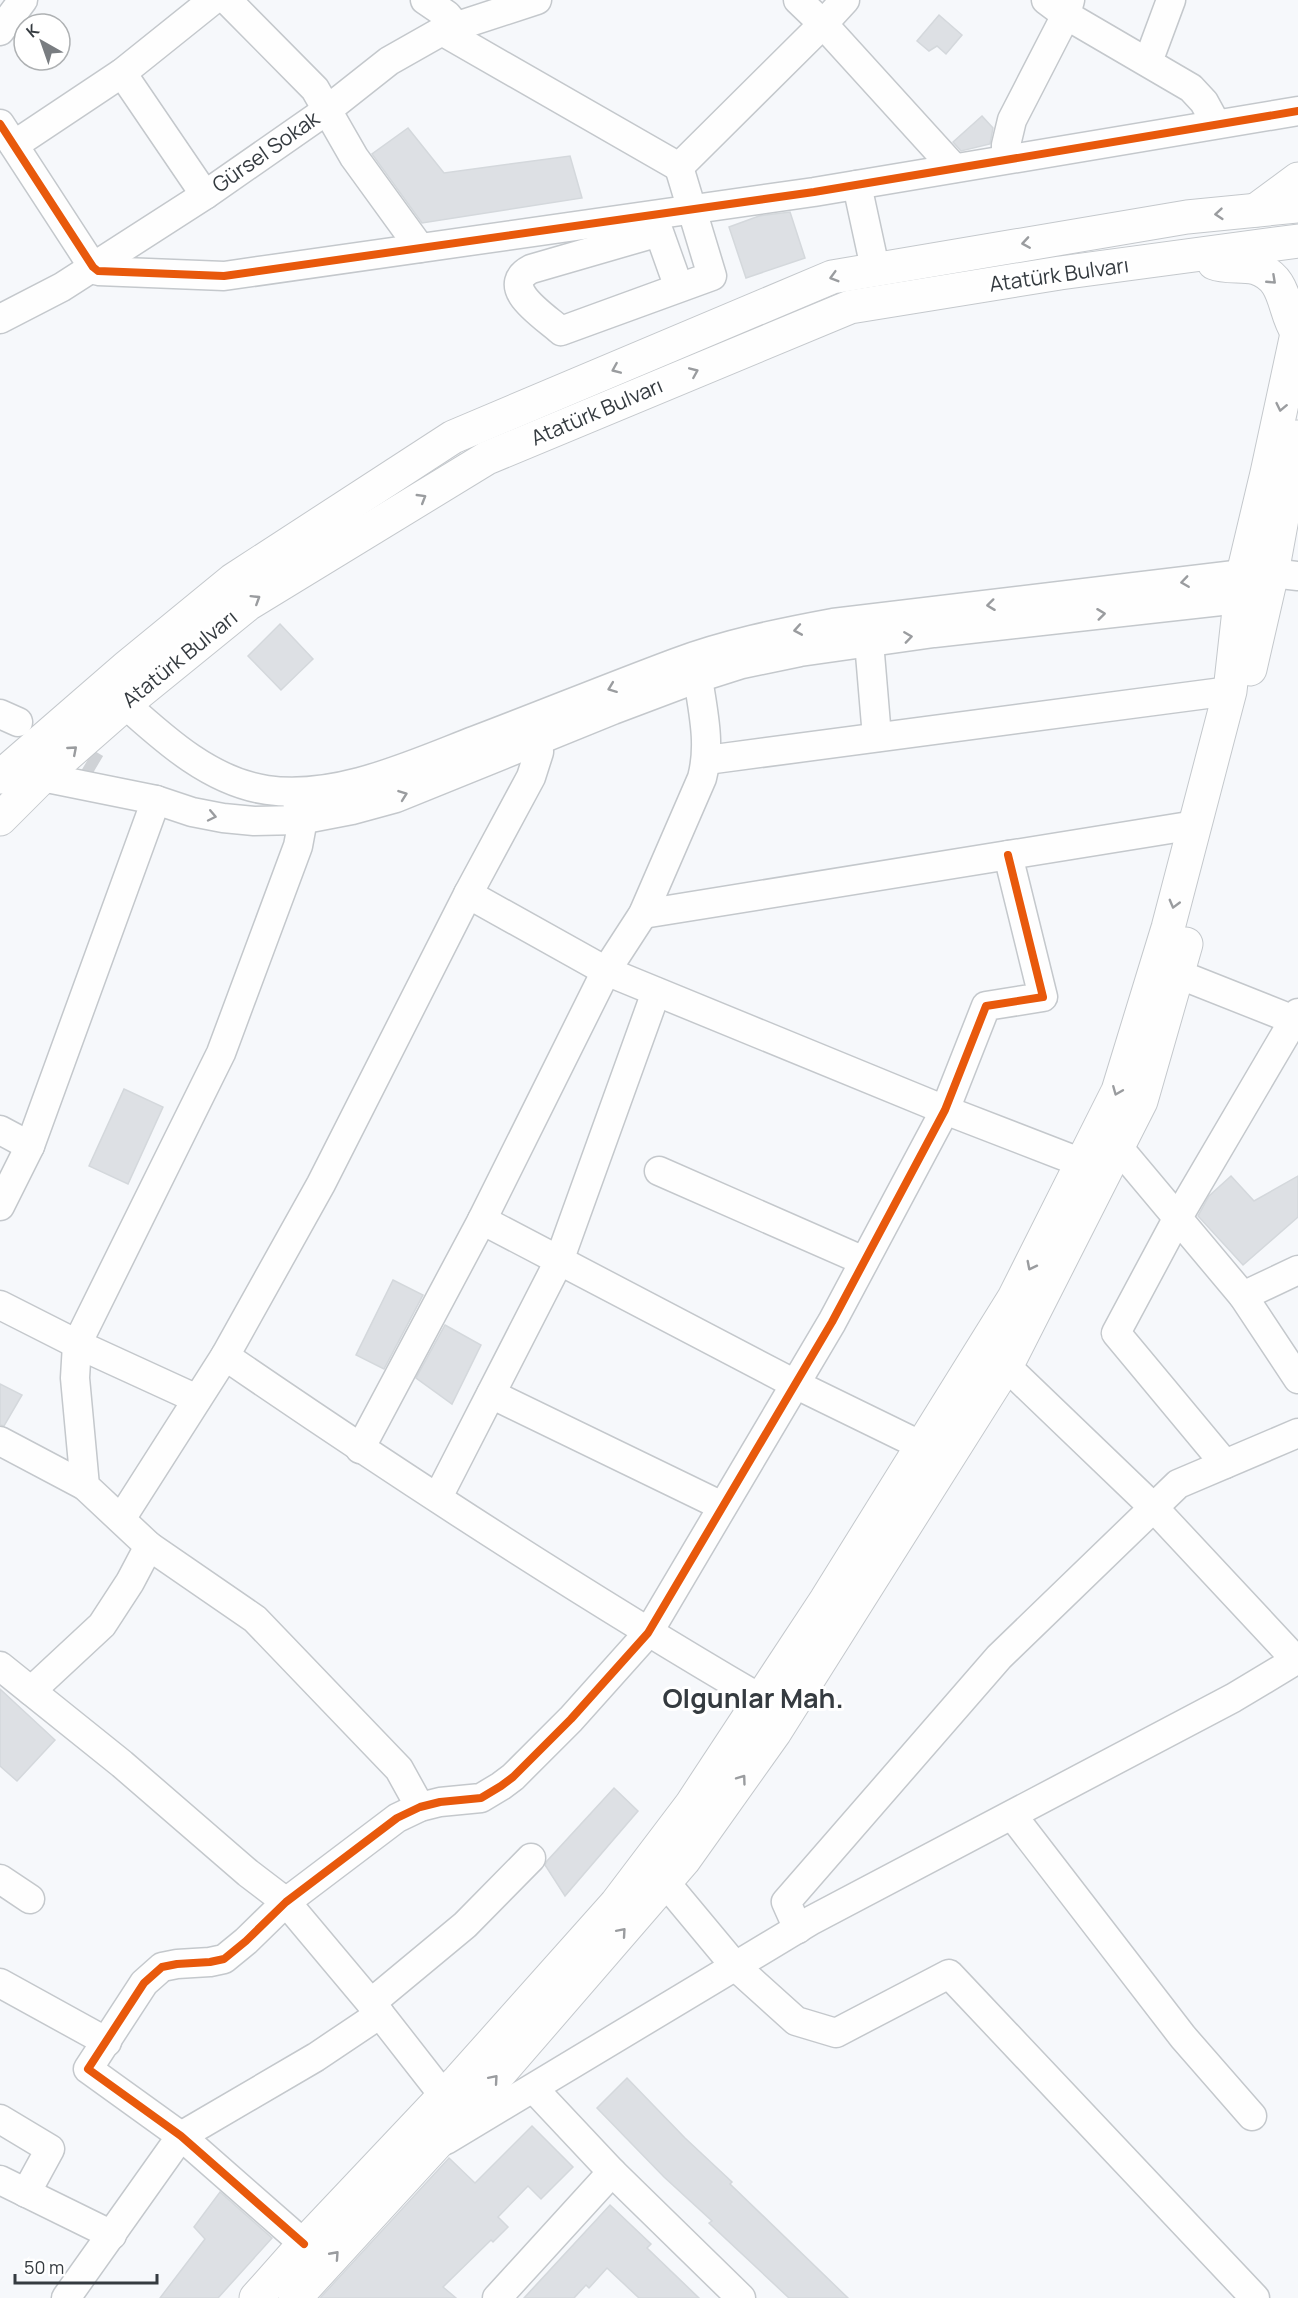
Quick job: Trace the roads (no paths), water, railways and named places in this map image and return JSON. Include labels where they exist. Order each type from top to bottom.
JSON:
[{"type":"main road","points":[[1256,210],[1298,179]]},
{"type":"main road","name":"Atatürk Bulvarı","points":[[0,777],[128,666],[233,580],[453,437],[832,277],[874,268],[1187,217],[1298,206]]},
{"type":"main road","name":"Atatürk Bulvarı","points":[[0,819],[42,777],[125,704],[248,604],[498,453],[850,307],[1060,273],[1298,241]]},
{"type":"main road","points":[[256,2298],[444,2096],[616,1904],[691,1805],[826,1600],[1014,1298],[1118,1091],[1168,928],[1230,691],[1263,581],[1298,331],[1289,316],[1285,297],[1273,280],[1254,268],[1215,264],[1200,255]]},
{"type":"main road","points":[[295,2298],[432,2149],[684,1860],[775,1732],[1006,1366],[1141,1101],[1193,919],[1263,581],[1298,433]]},
{"type":"street","points":[[0,31],[23,0]]},
{"type":"street","points":[[213,0],[122,73],[7,135],[93,267],[104,273],[224,276],[856,185],[1298,111]]},
{"type":"street","points":[[227,0],[305,76],[315,89],[354,157],[420,248]]},
{"type":"street","points":[[425,0],[447,15],[449,28],[679,167],[712,276],[680,288],[561,331],[521,297],[519,286],[522,276],[531,269],[659,232],[680,288]]},
{"type":"street","name":"Gürsel Sokak","points":[[0,319],[62,287],[205,195],[327,110],[389,61],[449,28],[537,0]]},
{"type":"street","points":[[798,0],[823,24],[954,168]]},
{"type":"street","points":[[679,167],[845,0]]},
{"type":"street","points":[[1148,62],[1171,0]]},
{"type":"street","points":[[1006,159],[1005,145],[1012,120],[1061,5],[1191,88],[1204,102],[1216,124]]},
{"type":"street","points":[[122,73],[205,195]]},
{"type":"street","points":[[856,185],[874,268]]},
{"type":"street","points":[[125,704],[156,731],[209,769],[236,782],[255,787],[296,792],[328,790],[432,757],[538,728],[742,664],[800,652],[1263,581]]},
{"type":"street","points":[[42,777],[156,800],[192,812],[223,818],[254,821],[300,820],[352,810],[396,798],[675,663],[773,634],[833,623],[1263,581]]},
{"type":"street","points":[[869,642],[877,737]]},
{"type":"street","points":[[360,1449],[482,1220],[606,971],[643,914],[702,778],[707,759],[698,678]]},
{"type":"street","points":[[707,759],[1230,691]]},
{"type":"street","points":[[121,1519],[225,1356],[321,1184],[468,894],[531,777],[536,764],[538,728]]},
{"type":"street","points":[[96,768],[156,800]]},
{"type":"street","points":[[85,1486],[75,1378],[76,1344],[221,1053],[298,846],[300,820],[296,792]]},
{"type":"street","points":[[0,1206],[30,1146],[156,800]]},
{"type":"street","points":[[643,914],[1195,825]]},
{"type":"street","points":[[304,2244],[182,2136],[88,2069],[144,1983],[162,1967],[224,1959],[286,1902],[397,1818],[420,1807],[440,1802],[481,1798],[513,1777],[571,1719],[648,1633],[832,1322],[945,1110],[986,1006],[1043,997],[1008,855]]},
{"type":"street","points":[[468,894],[606,971],[945,1110],[1082,1163]]},
{"type":"street","points":[[1178,974],[1297,1019],[1177,1219],[1116,1333],[1225,1464]]},
{"type":"street","points":[[438,1497],[559,1261],[656,992]]},
{"type":"street","points":[[0,1130],[30,1146]]},
{"type":"street","points":[[1118,1147],[1243,1296],[1298,1379]]},
{"type":"street","points":[[658,1171],[864,1261]]},
{"type":"street","points":[[482,1220],[795,1384],[922,1446]]},
{"type":"street","points":[[1243,1296],[1298,1270]]},
{"type":"street","points":[[0,1305],[76,1344],[197,1400]]},
{"type":"street","points":[[225,1356],[360,1449],[648,1633],[761,1699]]},
{"type":"street","points":[[432,2149],[798,1929],[1233,1698],[1297,1660],[1154,1508],[1006,1366]]},
{"type":"street","points":[[492,1394],[723,1506]]},
{"type":"street","points":[[798,1929],[786,1902],[999,1657],[1178,1484],[1298,1433]]},
{"type":"street","points":[[0,1442],[85,1486],[149,1546],[255,1619],[399,1769],[420,1807]]},
{"type":"street","points":[[31,1691],[102,1625],[130,1582],[149,1546]]},
{"type":"street","points":[[0,1666],[122,1764],[230,1858],[286,1902],[376,2008],[444,2096]]},
{"type":"street","points":[[1012,1815],[1176,2028],[1252,2116]]},
{"type":"street","points":[[66,2298],[182,2136],[316,2057],[376,2008],[465,1925],[531,1858]]},
{"type":"street","points":[[0,1879],[30,1899]]},
{"type":"street","points":[[665,1882],[735,1966],[796,2021],[836,2033],[949,1974],[1255,2298]]},
{"type":"street","points":[[0,1983],[107,2042]]},
{"type":"street","points":[[534,2089],[612,2172],[741,2298]]},
{"type":"street","points":[[0,2119],[51,2149],[26,2193]]},
{"type":"street","points":[[497,2298],[612,2172]]},
{"type":"street","points":[[0,2180],[112,2235]]},
{"type":"tunnel","points":[[50,741],[96,768]]},
{"type":"district","name":"Olgunlar Mah.","points":[[753,1699]]}]
